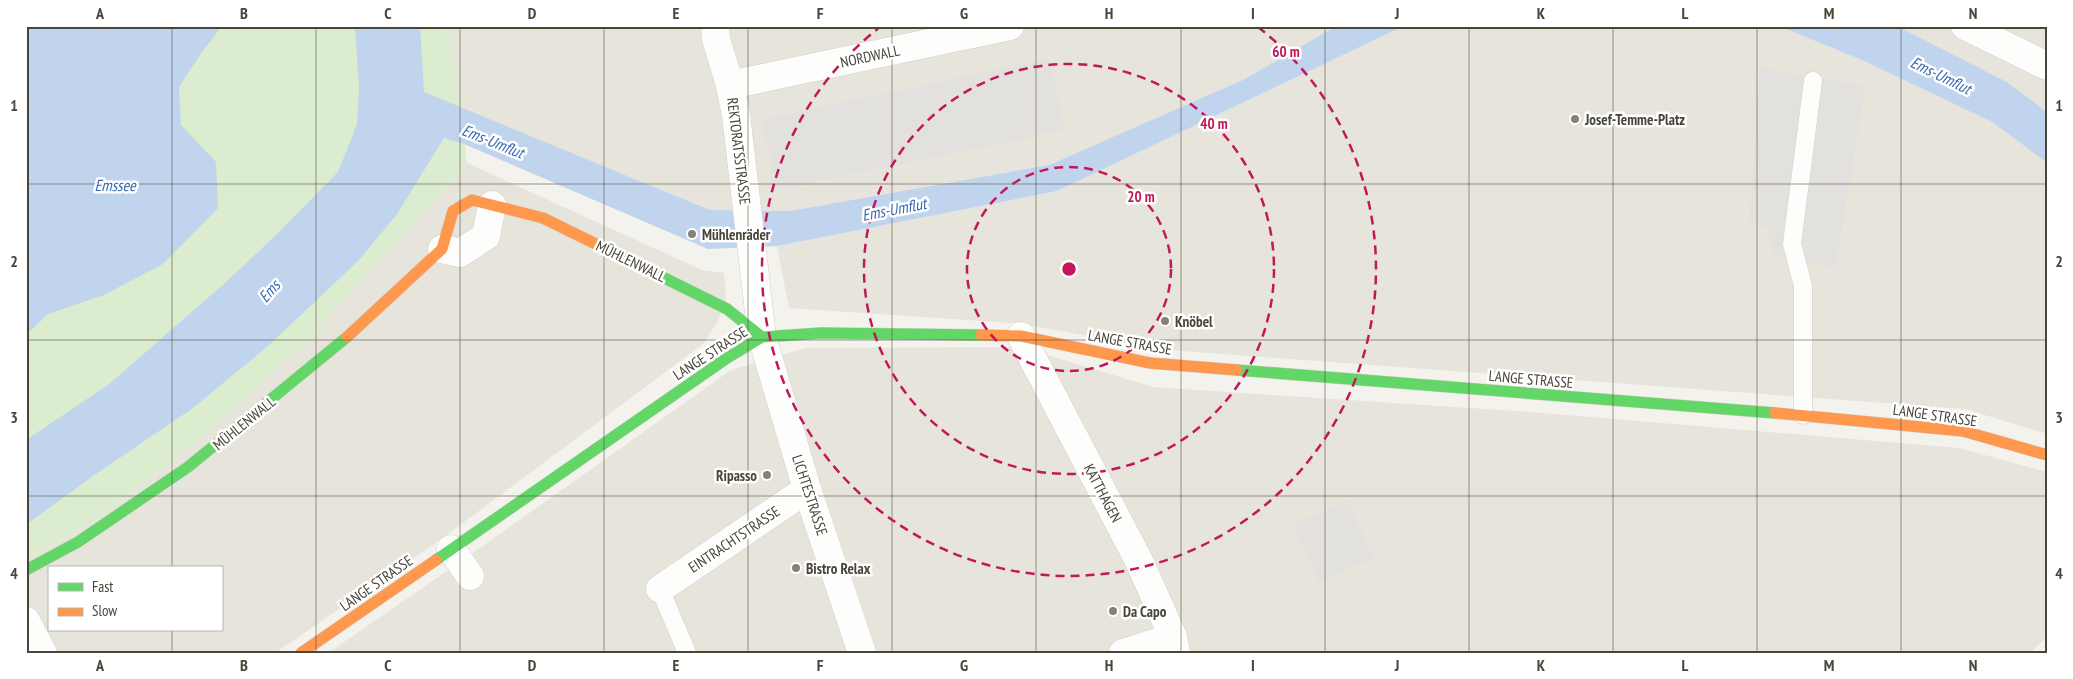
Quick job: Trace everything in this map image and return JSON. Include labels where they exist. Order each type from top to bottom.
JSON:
[{"type":"street","name":"REKTORATSSTRASSE","points":[[716,26],[716,39],[730,85],[736,115],[762,336]]},
{"type":"street","name":"NORDWALL","points":[[730,85],[1010,26]]},
{"type":"street","points":[[1965,26],[2047,66]]},
{"type":"street","name":"MÜHLENWALL","points":[[26,570],[78,542],[188,468],[333,350],[442,249],[453,211],[472,200],[543,218],[727,309],[762,336]]},
{"type":"street","points":[[442,249],[460,253],[486,236],[492,205]]},
{"type":"street","name":"LANGE STRASSE","points":[[301,653],[727,358],[762,336],[821,333],[1021,336],[1150,363],[1803,415],[1963,431],[2047,455]]},
{"type":"street","name":"LICHTESTRASSE","points":[[762,336],[807,489],[862,653]]},
{"type":"street","name":"KATTHAGEN","points":[[1021,336],[1139,560],[1175,645]]},
{"type":"street","name":"EINTRACHTSTRASSE","points":[[660,589],[807,489]]},
{"type":"street","points":[[451,549],[470,576]]},
{"type":"street","points":[[26,621],[43,653]]},
{"type":"street","points":[[1123,653],[1175,645]]},
{"type":"lane","points":[[1803,415],[1803,286],[1792,244],[1813,81]]},
{"type":"lane","points":[[660,589],[687,653]]},
{"type":"shaded area","points":[[446,26],[1336,26],[1245,79],[1049,165],[790,211],[710,210],[459,107],[452,50]]},
{"type":"shaded area","points":[[1404,26],[1779,26],[1864,61],[1992,122],[2047,163],[2047,434],[1965,409],[1155,349],[1024,324],[789,308],[777,246],[1057,191]]},
{"type":"shaded area","points":[[1897,26],[2047,26],[2047,112],[2007,82]]},
{"type":"shaded area","points":[[1049,59],[1065,130],[777,190],[762,119]]},
{"type":"shaded area","points":[[1760,68],[1865,86],[1836,267],[1774,256],[1767,226],[1749,225]]},
{"type":"shaded area","points":[[467,163],[702,270],[724,273],[726,297],[718,321],[703,344],[444,537],[275,653],[26,653],[26,560],[100,518],[209,432],[315,332]]},
{"type":"shaded area","points":[[1021,347],[1153,387],[1530,412],[1959,448],[2047,472],[2047,637],[2030,653],[328,653],[731,370],[805,348]]},
{"type":"shaded area","points":[[1348,500],[1373,558],[1319,582],[1294,524]]},
{"type":"green space","points":[[26,26],[446,26],[452,50],[467,163],[315,333],[209,432],[100,518],[26,560]]},
{"type":"water","name":"Emssee","points":[[26,26],[222,26],[179,87],[181,125],[216,162],[218,208],[163,264],[104,295],[48,314],[26,335]]},
{"type":"water","points":[[355,26],[420,26],[424,92],[710,210],[790,211],[1049,165],[1245,79],[1336,26],[1404,26],[1057,191],[777,246],[708,249],[464,144],[444,138],[397,214],[360,259],[267,347],[193,408],[90,478],[26,525],[26,440],[108,385],[225,283],[338,172],[357,124],[359,89]]},
{"type":"water","name":"Ems-Umflut","points":[[1779,26],[1897,26],[2007,82],[2047,112],[2047,163],[1992,122],[1864,61]]},
{"type":"traffic: fast","points":[[616,254],[727,309],[762,337]]},
{"type":"traffic: fast","points":[[436,560],[727,358],[762,337],[821,333],[981,335]]},
{"type":"traffic: fast","points":[[26,570],[78,542],[188,467],[347,337]]},
{"type":"traffic: fast","points":[[1237,370],[1775,413]]},
{"type":"traffic: slow","points":[[347,337],[442,249],[453,211],[472,200],[543,218],[616,254]]},
{"type":"traffic: slow","points":[[981,335],[1021,336],[1150,363],[1237,370]]},
{"type":"traffic: slow","points":[[1775,413],[1963,431],[2047,455]]},
{"type":"traffic: slow","points":[[301,653],[436,560]]},
{"type":"place","name":"Josef-Temme-Platz","points":[[1575,119]]},
{"type":"place","name":"Mühlenräder","points":[[692,234]]},
{"type":"place","name":"Knöbel","points":[[1165,321]]},
{"type":"place","name":"Ripasso","points":[[767,475]]},
{"type":"place","name":"Bistro Relax","points":[[796,568]]},
{"type":"place","name":"Da Capo","points":[[1113,611]]},
{"type":"water label","name":"Ems","points":[[269,291]]}]
